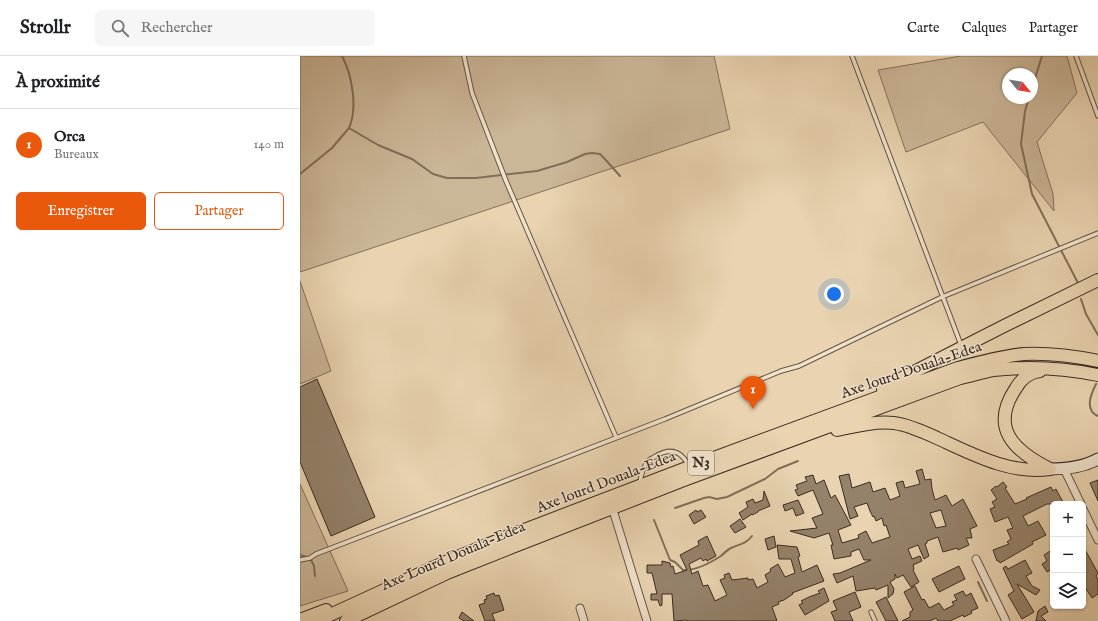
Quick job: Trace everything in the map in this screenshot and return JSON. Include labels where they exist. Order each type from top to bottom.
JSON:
[{"type":"highway","points":[[854,406],[904,377],[1098,280]]},
{"type":"highway","name":"Axe lourd Douala-Edea","points":[[317,621],[379,599],[443,563],[504,538],[689,467],[958,368],[990,359],[1025,354],[1080,357],[1098,361]]},
{"type":"highway","name":"Axe Lourd Douala-Edea","points":[[346,621],[379,599],[612,508],[960,378],[992,370],[1024,368],[1061,370],[1098,375]]},
{"type":"highway","points":[[1050,470],[1017,448],[1009,436],[1004,422],[1005,408],[1019,382],[1027,376],[1036,371],[1061,370]]},
{"type":"highway","points":[[794,439],[869,424],[882,422],[896,423],[921,431],[982,458],[1006,466],[1023,470],[1050,470]]},
{"type":"highway","points":[[300,620],[379,599]]},
{"type":"highway","points":[[360,621],[379,599]]},
{"type":"main road","points":[[1050,470],[1064,469],[1093,462],[1098,459]]},
{"type":"street","points":[[1064,469],[1080,501]]},
{"type":"street","points":[[612,508],[647,621]]},
{"type":"street","points":[[1086,515],[1098,540]]},
{"type":"street","points":[[976,559],[1006,621]]},
{"type":"street","points":[[580,608],[584,621]]},
{"type":"lane","points":[[464,56],[472,93],[506,181],[616,437]]},
{"type":"lane","points":[[852,56],[962,348]]},
{"type":"lane","points":[[1076,56],[1098,116]]},
{"type":"lane","points":[[300,560],[310,558],[316,554],[665,419],[780,371],[799,366],[942,298],[1098,233]]},
{"type":"lane","points":[[639,487],[642,471],[649,460],[663,452],[675,451],[684,457],[689,467]]},
{"type":"lane","points":[[871,612],[875,621]]},
{"type":"shaded area","points":[[300,56],[714,56],[730,129],[300,272]]},
{"type":"shaded area","points":[[961,56],[1067,56],[1077,93],[1037,142],[1053,194],[1054,211],[983,122],[906,152],[878,70]]},
{"type":"shaded area","points":[[300,281],[331,371],[300,384]]},
{"type":"shaded area","points":[[300,484],[348,591],[300,606]]},
{"type":"building","points":[[317,379],[375,517],[331,536],[300,462],[300,387]]},
{"type":"building","points":[[922,469],[925,480],[931,479],[935,500],[946,495],[952,506],[963,499],[977,526],[970,529],[972,538],[966,538],[969,545],[958,550],[957,548],[943,552],[938,537],[927,541],[925,544],[929,556],[924,559],[918,545],[908,549],[912,559],[920,556],[922,561],[913,565],[913,570],[919,582],[911,587],[903,575],[897,578],[895,574],[895,579],[890,582],[894,589],[893,594],[888,598],[888,585],[876,590],[875,588],[856,591],[853,576],[837,583],[833,574],[840,573],[871,560],[864,560],[859,549],[851,552],[851,556],[834,559],[831,545],[833,545],[829,533],[814,538],[790,531],[817,528],[812,518],[823,514],[813,490],[798,496],[795,490],[798,489],[796,485],[807,481],[805,477],[813,475],[816,484],[824,480],[831,498],[835,495],[851,525],[838,530],[842,543],[859,538],[858,535],[866,531],[872,543],[890,537],[886,525],[884,526],[882,518],[876,521],[867,503],[854,507],[858,516],[850,519],[839,476],[849,474],[852,488],[870,482],[873,492],[885,488],[890,500],[900,496],[896,483],[903,481],[905,488],[920,484],[916,471]],"holes":[[[941,510],[946,526],[936,528],[930,513]]]},
{"type":"building","points":[[1098,480],[1098,501],[1090,483]]},
{"type":"building","points":[[1003,482],[1015,504],[1051,487],[1053,491],[1056,489],[1062,501],[1050,501],[1050,504],[1047,504],[1023,516],[1028,526],[1038,521],[1046,535],[1032,542],[1033,544],[1000,563],[997,561],[993,550],[1009,544],[1007,542],[1011,539],[1007,530],[1013,528],[1008,517],[995,522],[990,509],[995,507],[992,502],[997,499],[991,490],[996,486],[997,487]]},
{"type":"building","points":[[764,491],[770,506],[743,520],[739,513],[748,507],[746,502],[753,499],[755,503],[763,500]]},
{"type":"building","points":[[798,500],[804,513],[796,516],[793,508],[785,511],[783,505]]},
{"type":"building","points":[[696,510],[697,512],[701,510],[706,517],[694,524],[689,515]]},
{"type":"building","points":[[740,519],[746,527],[735,533],[730,526]]},
{"type":"building","points":[[707,536],[716,556],[707,561],[706,559],[703,561],[701,558],[689,564],[692,574],[698,571],[703,586],[708,585],[715,601],[727,595],[720,580],[725,578],[724,575],[729,573],[732,580],[748,578],[748,580],[753,579],[757,588],[768,582],[765,575],[771,571],[770,569],[778,564],[785,577],[795,573],[791,559],[779,559],[777,545],[797,547],[802,572],[817,565],[824,581],[792,593],[793,594],[784,600],[778,602],[779,604],[772,607],[777,621],[674,621],[672,594],[662,594],[662,605],[660,606],[658,600],[651,600],[651,594],[657,594],[652,573],[647,573],[647,565],[662,565],[662,561],[670,563],[671,567],[673,566],[675,574],[687,570],[680,555],[699,545],[698,541]]},
{"type":"building","points":[[774,536],[776,547],[768,550],[765,539]]},
{"type":"building","points":[[1050,551],[1050,570],[1047,572],[1042,564],[1047,561],[1044,555]]},
{"type":"building","points":[[1086,551],[1098,573],[1096,576],[1098,580],[1098,594],[1092,598],[1086,589]]},
{"type":"building","points":[[1025,560],[1032,573],[1026,576],[1032,586],[1040,590],[1036,595],[1017,584],[1034,612],[1022,619],[1008,595],[1014,591],[1003,568],[1006,566],[1008,569]]},
{"type":"building","points":[[959,566],[965,579],[939,592],[932,579]]},
{"type":"building","points":[[915,586],[922,600],[924,599],[929,608],[939,603],[944,610],[954,605],[952,602],[957,600],[954,595],[963,591],[966,596],[971,593],[978,608],[971,611],[972,613],[964,617],[963,615],[950,621],[938,621],[936,618],[930,621],[902,621],[910,617],[910,612],[913,610],[904,592]]},
{"type":"building","points":[[824,588],[829,601],[805,615],[799,605],[803,603],[801,601],[820,593],[818,591]]},
{"type":"building","points":[[855,592],[861,607],[849,612],[853,621],[835,621],[831,612],[837,610],[833,601]]},
{"type":"building","points":[[494,593],[495,596],[499,595],[504,610],[492,614],[495,621],[485,621],[479,605],[485,603],[484,600],[487,599],[486,596]]},
{"type":"building","points":[[886,597],[898,621],[886,621],[876,602]]},
{"type":"building","points":[[1045,606],[1048,612],[1041,616],[1046,621],[1036,621],[1038,611]]},
{"type":"building","points":[[462,612],[474,621],[464,621],[459,618]]},
{"type":"waterway","points":[[300,174],[332,148],[349,128],[352,120],[353,92],[349,72],[342,56]]},
{"type":"waterway","points":[[1038,69],[1042,56]]},
{"type":"waterway","points":[[1027,104],[1021,144],[1032,194],[1079,285]]},
{"type":"waterway","points":[[349,128],[378,145],[412,159],[433,174],[447,178],[476,178],[537,171],[567,162],[585,154],[592,153],[600,154],[620,176]]},
{"type":"waterway","points":[[1081,299],[1086,314],[1098,335]]},
{"type":"waterway","points":[[1096,384],[1092,392],[1090,406],[1091,410],[1098,416]]},
{"type":"waterway","points":[[675,508],[704,498],[709,497],[717,499],[727,497],[765,479],[778,469],[798,461]]},
{"type":"waterway","points":[[654,520],[670,560],[675,562],[683,570],[698,568],[708,564],[730,549],[750,539],[752,536]]},
{"type":"waterway","points":[[300,555],[310,558],[314,566],[315,576]]},
{"type":"waterway","points":[[978,582],[987,601]]},
{"type":"place","name":"Orca","points":[[753,409]]}]
